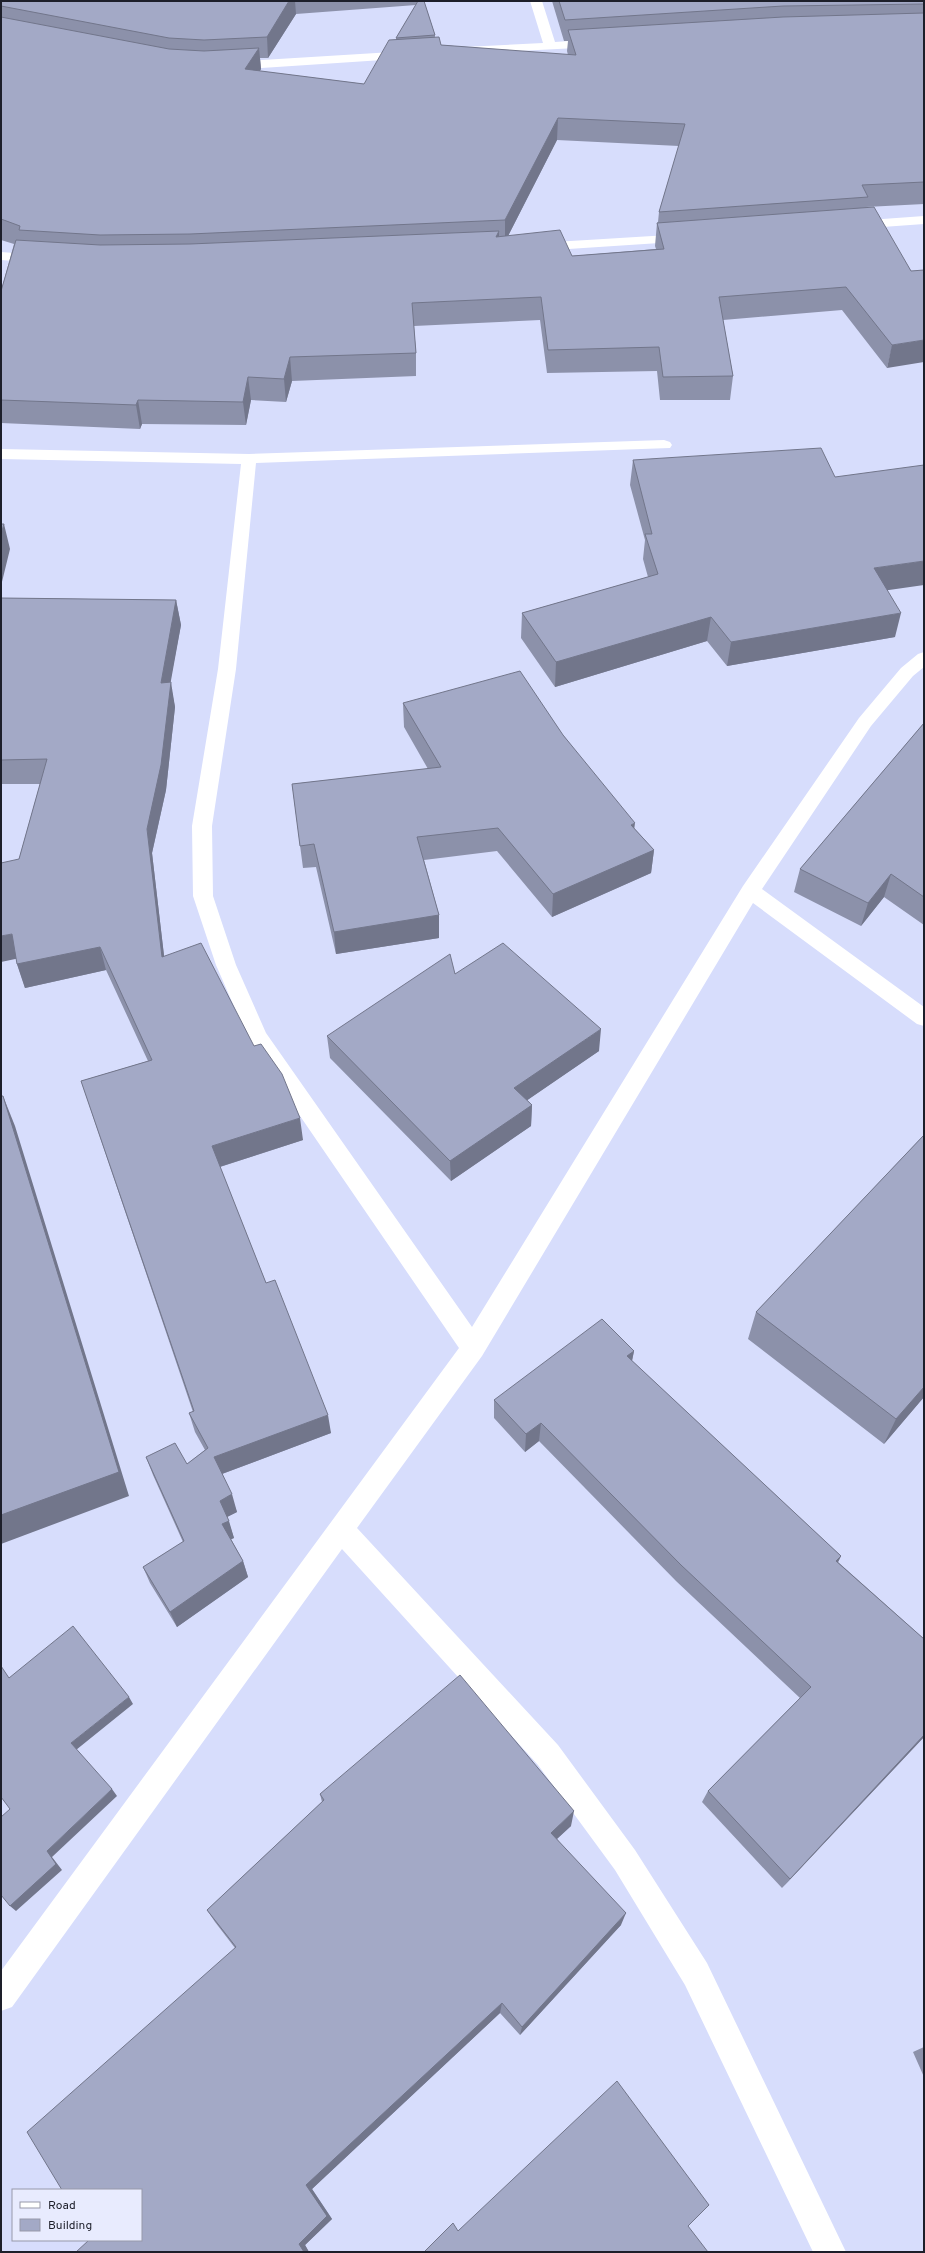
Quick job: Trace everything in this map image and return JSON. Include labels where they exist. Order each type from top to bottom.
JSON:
[{"type":"street","points":[[536,1],[550,46]]},
{"type":"street","points":[[455,52],[605,43]]},
{"type":"street","points":[[220,66],[423,54]]},
{"type":"street","points":[[844,226],[924,220]]},
{"type":"street","points":[[526,247],[701,237]]},
{"type":"street","points":[[1,256],[52,260]]},
{"type":"street","points":[[1,454],[249,459],[664,446]]},
{"type":"street","points":[[249,459],[227,669],[202,826],[203,896],[226,964],[257,1037],[473,1348]]},
{"type":"street","points":[[1,1996],[473,1348],[750,891],[865,722],[907,672],[924,658]]},
{"type":"street","points":[[750,891],[924,1018]]},
{"type":"street","points":[[341,1529],[548,1755],[625,1860],[696,1974],[830,2252]]},
{"type":"building","points":[[1,1],[289,1],[267,37],[204,40],[169,38],[1,6]]},
{"type":"building","points":[[418,1],[424,1],[435,35],[396,38]]},
{"type":"building","points":[[559,1],[924,1],[924,4],[783,6],[565,20]]},
{"type":"building","points":[[924,13],[924,182],[862,185],[868,197],[659,212],[685,124],[558,118],[505,220],[190,234],[100,235],[19,230],[20,226],[1,219],[1,17],[169,49],[204,51],[259,48],[245,69],[364,84],[389,40],[439,37],[441,45],[576,55],[568,30],[783,17]]},
{"type":"building","points":[[874,207],[911,271],[924,270],[924,340],[892,345],[846,287],[719,297],[733,376],[663,377],[659,347],[548,350],[541,297],[412,303],[416,353],[290,357],[284,379],[248,377],[243,402],[138,400],[136,405],[1,400],[1,291],[16,240],[100,245],[190,244],[499,231],[496,237],[560,230],[572,256],[664,249],[657,223]]},
{"type":"building","points":[[821,448],[835,477],[924,465],[924,561],[874,568],[901,613],[731,642],[711,617],[556,662],[522,613],[658,574],[645,534],[652,534],[633,460]]},
{"type":"building","points":[[1,524],[4,524],[1,534]]},
{"type":"building","points":[[1,598],[176,600],[161,683],[171,682],[161,765],[147,829],[162,957],[201,943],[254,1046],[261,1044],[282,1074],[300,1118],[212,1146],[266,1283],[275,1280],[328,1415],[214,1457],[232,1494],[220,1501],[229,1521],[222,1524],[243,1561],[170,1612],[143,1567],[184,1541],[146,1457],[175,1443],[187,1464],[208,1448],[189,1413],[194,1411],[81,1081],[152,1060],[100,947],[17,964],[12,934],[1,936],[1,863],[19,859],[47,759],[1,760]]},
{"type":"building","points":[[520,671],[563,735],[635,823],[631,825],[654,850],[553,894],[498,828],[417,837],[439,915],[334,932],[314,844],[300,846],[292,784],[441,767],[403,703]]},
{"type":"building","points":[[924,723],[924,897],[891,874],[868,903],[800,869]]},
{"type":"building","points":[[503,943],[601,1029],[514,1088],[532,1105],[450,1161],[327,1036],[450,954],[455,974]]},
{"type":"building","points":[[1,1096],[3,1096],[119,1472],[1,1515]]},
{"type":"building","points":[[924,1135],[924,1387],[896,1419],[756,1312]]},
{"type":"building","points":[[602,1319],[634,1351],[627,1356],[841,1556],[836,1561],[924,1639],[924,1735],[790,1879],[708,1791],[811,1687],[681,1565],[541,1423],[526,1434],[494,1400]]},
{"type":"building","points":[[73,1626],[129,1697],[71,1743],[112,1789],[47,1851],[56,1864],[10,1906],[1,1895],[1,1817],[10,1809],[1,1797],[1,1666],[9,1678]]},
{"type":"building","points":[[460,1675],[574,1811],[551,1833],[626,1913],[522,2027],[502,2003],[306,2185],[327,2216],[299,2244],[304,2252],[76,2252],[88,2241],[142,2241],[142,2189],[61,2189],[27,2132],[236,1947],[207,1910],[324,1800],[320,1794]]},
{"type":"building","points":[[617,2081],[709,2205],[688,2226],[708,2252],[424,2252],[453,2223],[458,2231]]}]
